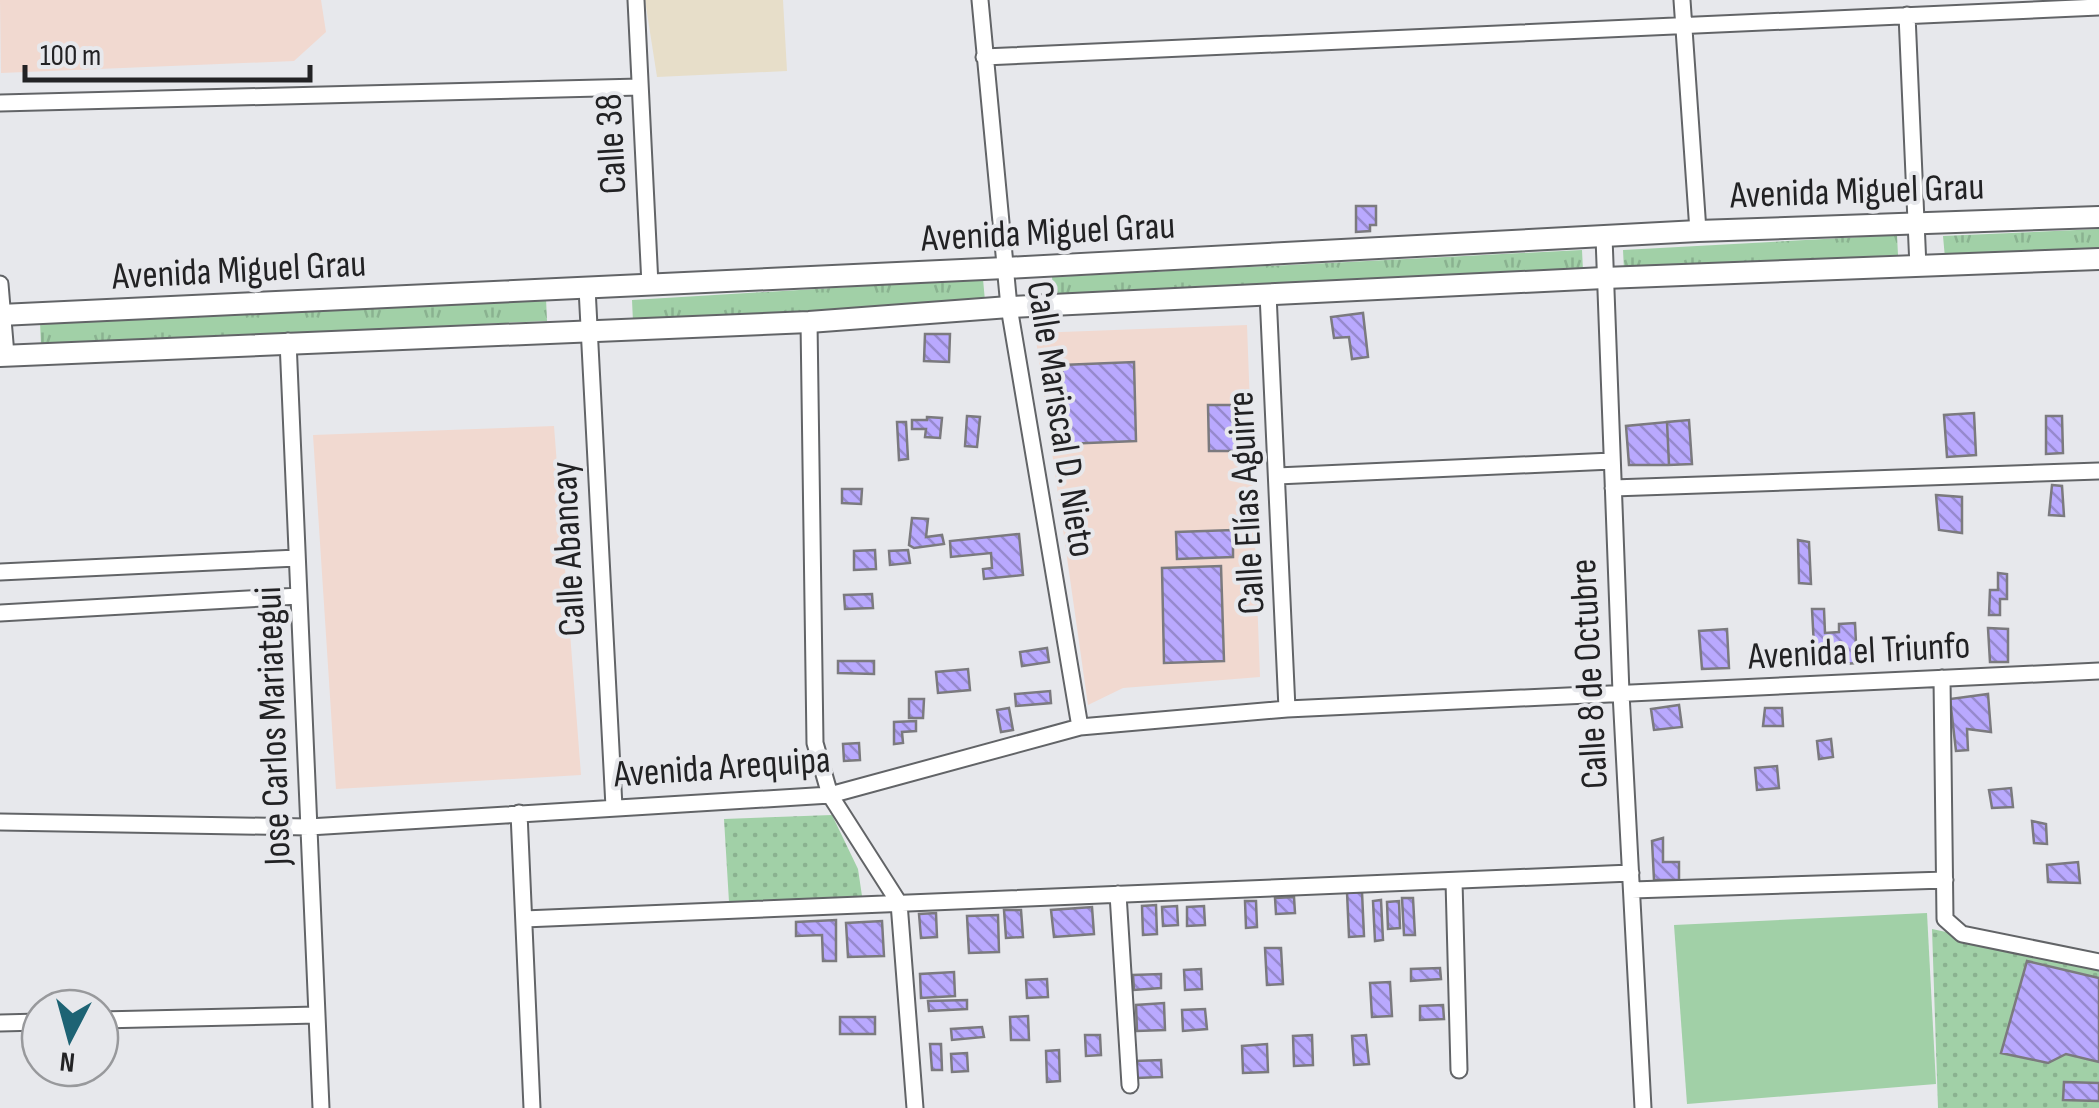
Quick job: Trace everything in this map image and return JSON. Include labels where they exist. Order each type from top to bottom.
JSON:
[{"type":"street","name":"Calle 38","points":[[636,0],[650,284]]},
{"type":"street","name":"Calle Mariscal D. Nieto","points":[[980,0],[1009,307],[1080,727]]},
{"type":"street","points":[[1682,0],[1698,231]]},
{"type":"street","points":[[984,57],[2099,7]]},
{"type":"street","points":[[1907,15],[1918,266]]},
{"type":"street","points":[[0,103],[640,87]]},
{"type":"street","name":"Avenida Miguel Grau","points":[[1,314],[1004,268],[1698,231],[2099,217]]},
{"type":"street","name":"Calle 8 de Octubre","points":[[1604,237],[1621,694],[1643,1108]]},
{"type":"street","name":"Avenida Miguel Grau","points":[[3,356],[809,322],[1009,307],[1604,278],[2099,260]]},
{"type":"street","points":[[0,284],[3,356]]},
{"type":"street","name":"Calle Abancay","points":[[587,288],[614,807]]},
{"type":"street","name":"Calle Elías Aguirre","points":[[1268,294],[1288,709]]},
{"type":"street","points":[[809,322],[815,743],[830,795],[899,904],[915,1108]]},
{"type":"street","name":"Jose Carlos Mariategui","points":[[288,342],[321,1108]]},
{"type":"street","points":[[1277,476],[1612,461]]},
{"type":"street","points":[[1613,488],[2099,471]]},
{"type":"street","points":[[0,572],[297,558]]},
{"type":"street","points":[[0,612],[299,596]]},
{"type":"street","name":"Avenida el Triunfo","points":[[1621,694],[2099,671]]},
{"type":"street","points":[[1942,678],[1945,918],[1962,934],[2099,962]]},
{"type":"street","name":"Avenida Arequipa","points":[[0,822],[309,827],[830,795],[1080,727],[1288,709],[1621,694]]},
{"type":"street","points":[[519,814],[532,1108]]},
{"type":"street","points":[[524,919],[1454,880],[1945,880]]},
{"type":"street","points":[[1454,880],[1459,1070]]},
{"type":"street","points":[[1118,894],[1130,1085]]},
{"type":"street","points":[[120,1020],[316,1015]]},
{"type":"shaded area","points":[[0,0],[321,0],[326,32],[294,61],[1,73]]},
{"type":"shaded area","points":[[645,0],[783,0],[787,71],[657,77]]},
{"type":"shaded area","points":[[1247,325],[1260,677],[1123,688],[1088,705],[1035,333]]},
{"type":"shaded area","points":[[554,426],[581,775],[336,789],[313,435]]},
{"type":"green space","points":[[2099,229],[2099,252],[1945,258],[1943,236]]},
{"type":"green space","points":[[1897,235],[1898,255],[1624,270],[1623,250]]},
{"type":"green space","points":[[1582,250],[1583,271],[1054,298],[1052,277]]},
{"type":"green space","points":[[983,279],[985,301],[633,322],[632,300]]},
{"type":"green space","points":[[546,298],[547,321],[41,345],[40,322]]},
{"type":"green space","points":[[832,815],[858,869],[862,896],[729,902],[724,819]]},
{"type":"green space","points":[[1927,913],[1936,1084],[1687,1104],[1674,925]]},
{"type":"green space","points":[[1932,929],[2099,964],[2099,1108],[1938,1108]]},
{"type":"building","points":[[1356,206],[1376,206],[1376,225],[1370,225],[1370,231],[1356,232]]},
{"type":"building","points":[[1363,313],[1368,357],[1352,359],[1349,337],[1334,338],[1331,317]]},
{"type":"building","points":[[925,334],[950,334],[949,362],[924,361]]},
{"type":"building","points":[[1134,362],[1136,441],[1064,444],[1062,365]]},
{"type":"building","points":[[1208,405],[1235,405],[1236,451],[1209,451]]},
{"type":"building","points":[[1974,413],[1976,455],[1947,457],[1944,415]]},
{"type":"building","points":[[967,416],[980,417],[977,447],[965,446]]},
{"type":"building","points":[[2046,416],[2062,416],[2063,453],[2046,454]]},
{"type":"building","points":[[942,418],[940,438],[925,437],[926,429],[912,429],[912,420]]},
{"type":"building","points":[[1689,420],[1692,464],[1669,465],[1667,422]]},
{"type":"building","points":[[897,422],[906,422],[908,459],[899,460]]},
{"type":"building","points":[[1667,422],[1669,465],[1629,465],[1626,426]]},
{"type":"building","points":[[2052,485],[2062,486],[2064,516],[2049,515]]},
{"type":"building","points":[[842,489],[862,489],[861,504],[842,503]]},
{"type":"building","points":[[1936,495],[1962,497],[1962,533],[1939,530]]},
{"type":"building","points":[[912,518],[928,519],[926,537],[942,535],[944,544],[914,548],[909,545]]},
{"type":"building","points":[[1233,530],[1233,557],[1177,559],[1176,532]]},
{"type":"building","points":[[1019,534],[1023,575],[984,579],[983,569],[992,568],[991,553],[951,557],[950,541]]},
{"type":"building","points":[[1798,540],[1809,542],[1811,584],[1799,583]]},
{"type":"building","points":[[875,550],[876,569],[854,570],[854,551]]},
{"type":"building","points":[[908,550],[910,563],[890,565],[889,551]]},
{"type":"building","points":[[1221,566],[1224,661],[1164,663],[1162,568]]},
{"type":"building","points":[[1998,573],[2007,574],[2007,599],[2000,599],[2000,615],[1989,615],[1990,590],[1998,590]]},
{"type":"building","points":[[872,594],[873,608],[845,609],[844,595]]},
{"type":"building","points":[[1812,609],[1824,609],[1825,633],[1839,632],[1839,624],[1855,623],[1857,663],[1815,666]]},
{"type":"building","points":[[1988,628],[2008,629],[2008,662],[1990,662]]},
{"type":"building","points":[[1727,629],[1729,668],[1702,669],[1699,631]]},
{"type":"building","points":[[1047,648],[1049,662],[1022,666],[1020,652]]},
{"type":"building","points":[[838,661],[874,661],[874,674],[838,673]]},
{"type":"building","points":[[968,669],[970,690],[938,693],[936,672]]},
{"type":"building","points":[[1050,691],[1051,703],[1016,706],[1015,694]]},
{"type":"building","points":[[1988,694],[1991,732],[1967,729],[1968,750],[1956,751],[1950,699]]},
{"type":"building","points":[[909,699],[924,699],[923,718],[909,718]]},
{"type":"building","points":[[1679,705],[1682,727],[1654,730],[1651,709]]},
{"type":"building","points":[[1009,708],[1013,730],[1001,732],[997,710]]},
{"type":"building","points":[[1765,708],[1782,708],[1783,726],[1763,726]]},
{"type":"building","points":[[916,721],[916,731],[902,732],[903,743],[894,744],[894,722]]},
{"type":"building","points":[[1831,739],[1833,757],[1819,759],[1817,741]]},
{"type":"building","points":[[859,743],[860,760],[844,761],[843,744]]},
{"type":"building","points":[[1777,766],[1779,788],[1757,790],[1755,768]]},
{"type":"building","points":[[2011,788],[2013,807],[1992,808],[1989,790]]},
{"type":"building","points":[[2032,821],[2046,824],[2047,844],[2034,843]]},
{"type":"building","points":[[1663,838],[1663,862],[1679,862],[1679,880],[1654,880],[1652,841]]},
{"type":"building","points":[[2078,862],[2080,883],[2048,882],[2047,865]]},
{"type":"building","points":[[1347,892],[1362,892],[1364,936],[1349,937]]},
{"type":"building","points":[[1294,897],[1295,913],[1276,914],[1275,898]]},
{"type":"building","points":[[1402,898],[1413,898],[1415,935],[1404,935]]},
{"type":"building","points":[[1381,900],[1383,940],[1375,941],[1373,901]]},
{"type":"building","points":[[1245,901],[1256,901],[1257,927],[1246,928]]},
{"type":"building","points":[[1399,901],[1400,928],[1388,929],[1387,902]]},
{"type":"building","points":[[1156,905],[1157,934],[1143,935],[1142,906]]},
{"type":"building","points":[[1177,906],[1178,925],[1163,926],[1162,907]]},
{"type":"building","points":[[1204,906],[1205,925],[1187,926],[1187,907]]},
{"type":"building","points":[[1092,907],[1094,934],[1054,937],[1051,910]]},
{"type":"building","points":[[1004,910],[1021,910],[1023,937],[1006,938]]},
{"type":"building","points":[[936,913],[937,937],[921,938],[919,914]]},
{"type":"building","points":[[998,915],[999,952],[969,953],[967,916]]},
{"type":"building","points":[[836,920],[836,961],[823,961],[822,935],[796,936],[796,922]]},
{"type":"building","points":[[882,921],[884,956],[848,957],[846,923]]},
{"type":"building","points":[[1265,948],[1281,948],[1283,984],[1267,985]]},
{"type":"building","points":[[2027,961],[2099,978],[2099,1062],[2066,1054],[2048,1063],[2001,1053]]},
{"type":"building","points":[[1440,968],[1441,979],[1411,981],[1411,969]]},
{"type":"building","points":[[1201,969],[1202,989],[1185,990],[1184,970]]},
{"type":"building","points":[[954,972],[955,996],[921,998],[920,974]]},
{"type":"building","points":[[1161,974],[1161,988],[1134,990],[1133,975]]},
{"type":"building","points":[[1047,979],[1048,997],[1027,998],[1026,980]]},
{"type":"building","points":[[1390,982],[1392,1016],[1372,1017],[1370,983]]},
{"type":"building","points":[[967,1000],[967,1009],[929,1011],[928,1001]]},
{"type":"building","points":[[1164,1003],[1165,1030],[1137,1031],[1136,1005]]},
{"type":"building","points":[[1443,1005],[1444,1019],[1420,1020],[1420,1006]]},
{"type":"building","points":[[1205,1009],[1207,1029],[1183,1031],[1182,1010]]},
{"type":"building","points":[[1028,1016],[1029,1040],[1011,1040],[1010,1017]]},
{"type":"building","points":[[840,1017],[875,1017],[875,1034],[840,1034]]},
{"type":"building","points":[[982,1027],[984,1037],[952,1040],[951,1029]]},
{"type":"building","points":[[1085,1035],[1100,1035],[1101,1055],[1086,1056]]},
{"type":"building","points":[[1312,1035],[1313,1065],[1294,1066],[1293,1036]]},
{"type":"building","points":[[1366,1035],[1369,1064],[1354,1065],[1352,1036]]},
{"type":"building","points":[[930,1044],[941,1044],[942,1070],[932,1070]]},
{"type":"building","points":[[1267,1044],[1268,1072],[1243,1073],[1242,1046]]},
{"type":"building","points":[[1059,1050],[1060,1081],[1047,1082],[1046,1051]]},
{"type":"building","points":[[967,1053],[968,1071],[952,1072],[951,1054]]},
{"type":"building","points":[[1161,1060],[1162,1077],[1136,1078],[1135,1061]]},
{"type":"building","points":[[2064,1082],[2099,1083],[2099,1101],[2063,1100]]}]
